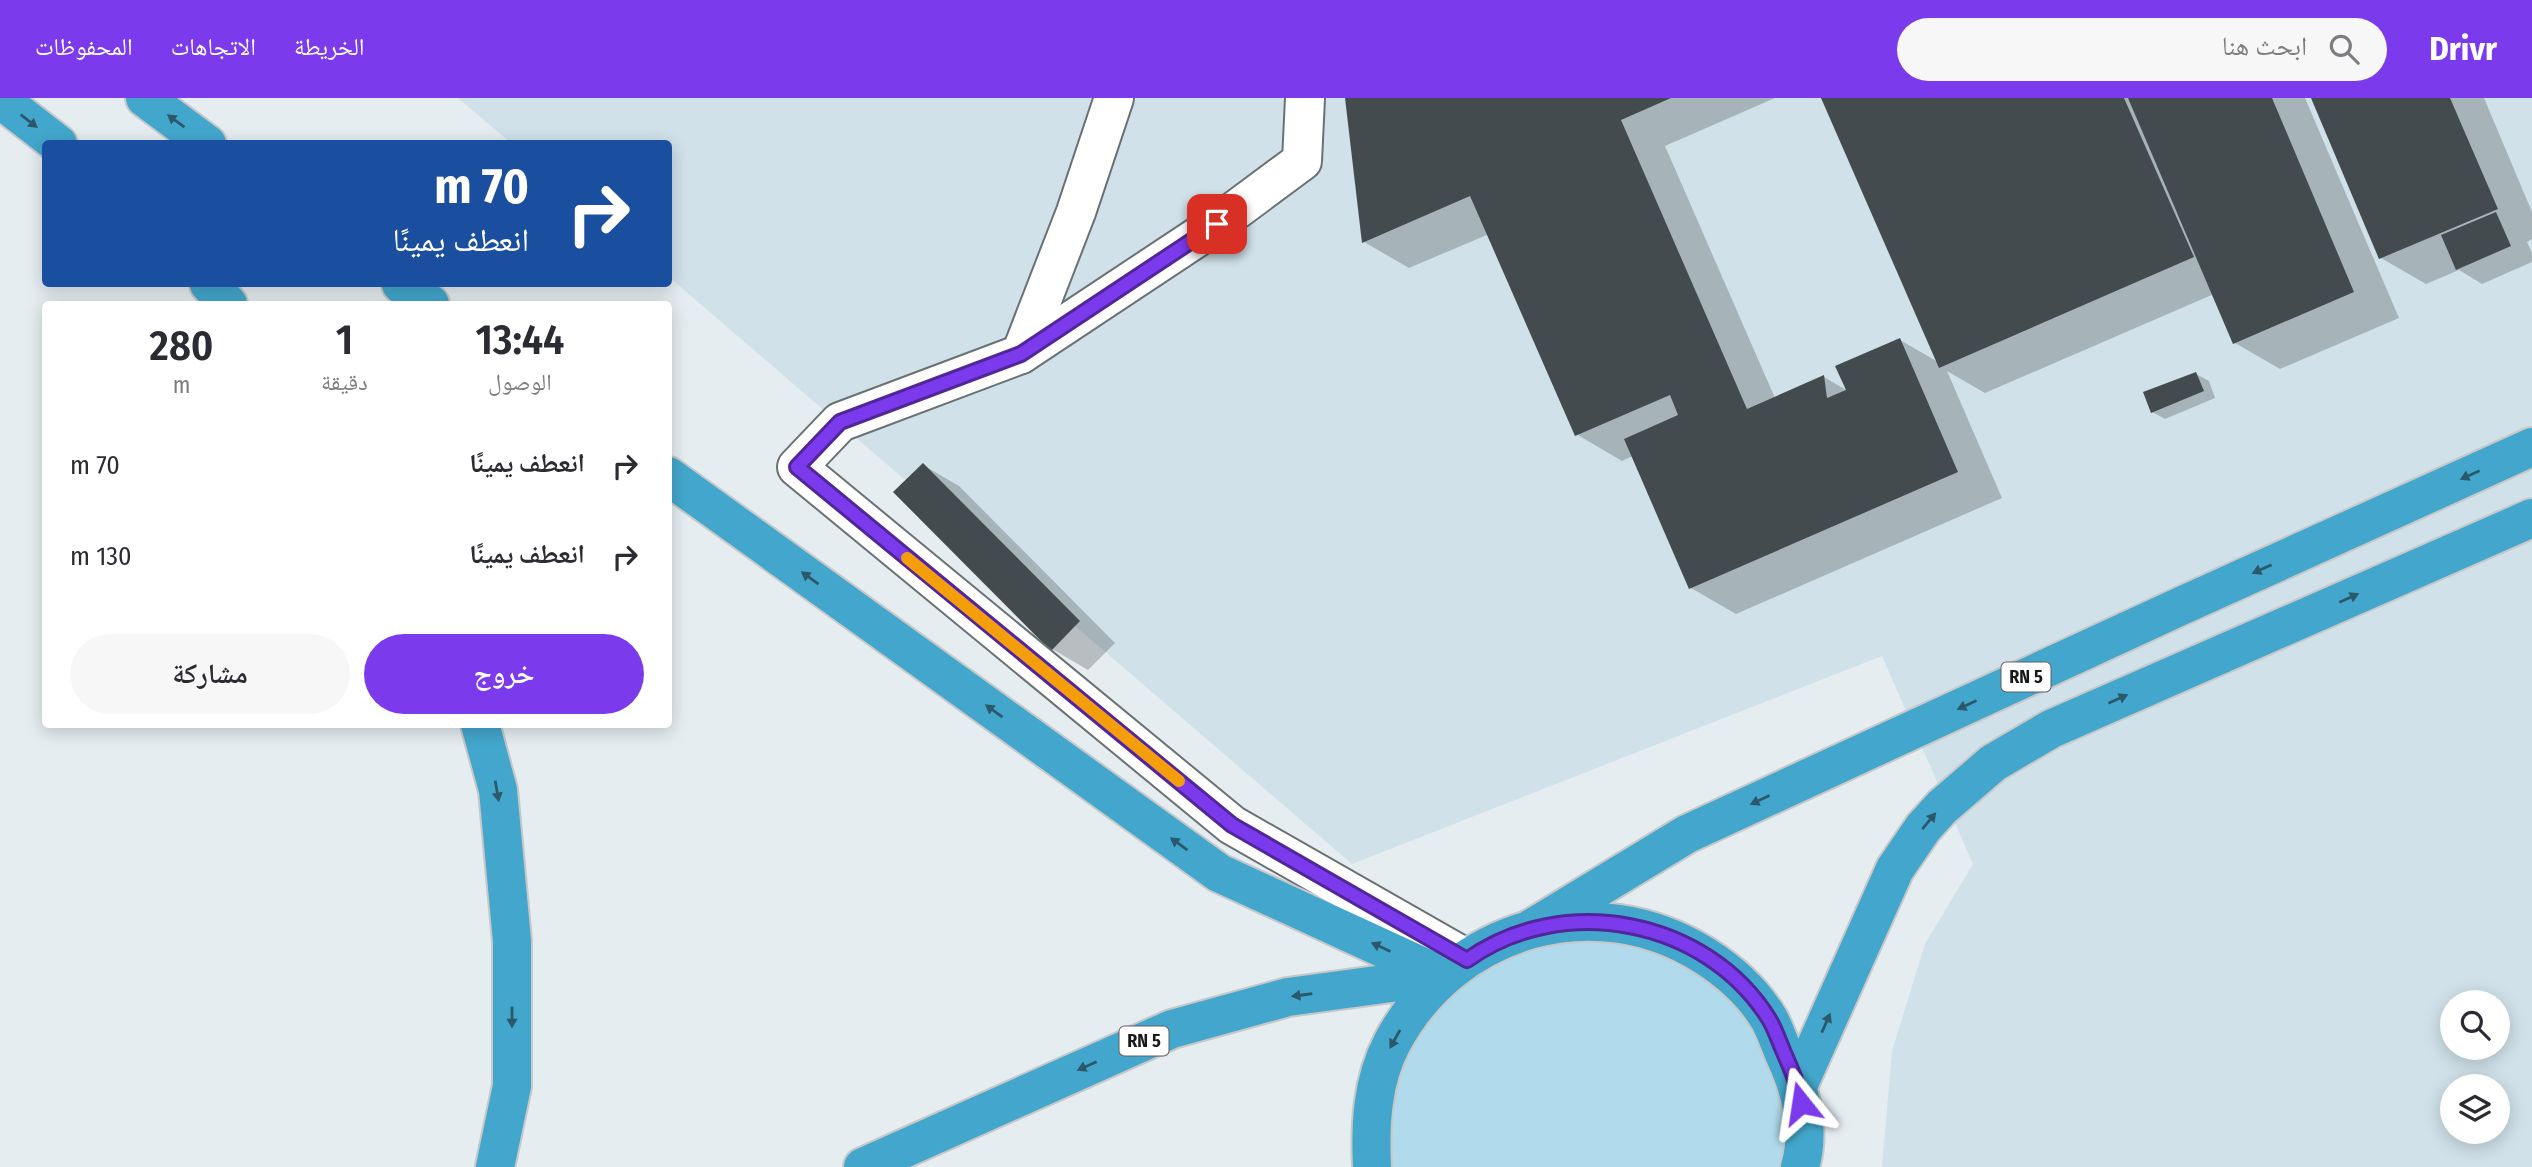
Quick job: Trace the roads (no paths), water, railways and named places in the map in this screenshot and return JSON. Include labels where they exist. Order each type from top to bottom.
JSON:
[{"type":"highway","points":[[145,98],[202,140]]},
{"type":"highway","points":[[0,99],[53,140]]},
{"type":"highway","points":[[212,287],[225,301]]},
{"type":"highway","points":[[405,287],[426,301]]},
{"type":"highway","name":"RN 5","points":[[1532,928],[1687,834],[2532,447]]},
{"type":"highway","points":[[672,479],[1219,873],[1455,968]]},
{"type":"highway","points":[[1798,1086],[1895,869],[1941,807],[1993,763],[2051,729],[2532,518]]},
{"type":"highway","points":[[481,728],[498,790],[512,940],[512,1086],[495,1167]]},
{"type":"highway","points":[[1372,1167],[1370,1128],[1377,1084],[1391,1044],[1414,1007],[1455,968],[1484,947],[1532,928],[1581,921],[1621,923],[1656,932],[1690,947],[1721,966],[1747,991],[1769,1020],[1798,1086],[1803,1121],[1804,1164]]},
{"type":"highway","name":"RN 5","points":[[863,1167],[1172,1029],[1288,997],[1455,968]]},
{"type":"lane","points":[[1021,354],[1076,212],[1114,98]]},
{"type":"lane","points":[[1305,98],[1302,161],[1217,224],[1021,354],[840,422],[797,467],[1232,825],[1455,968]]},
{"type":"lane","points":[[1357,1167],[1370,1128]]}]
